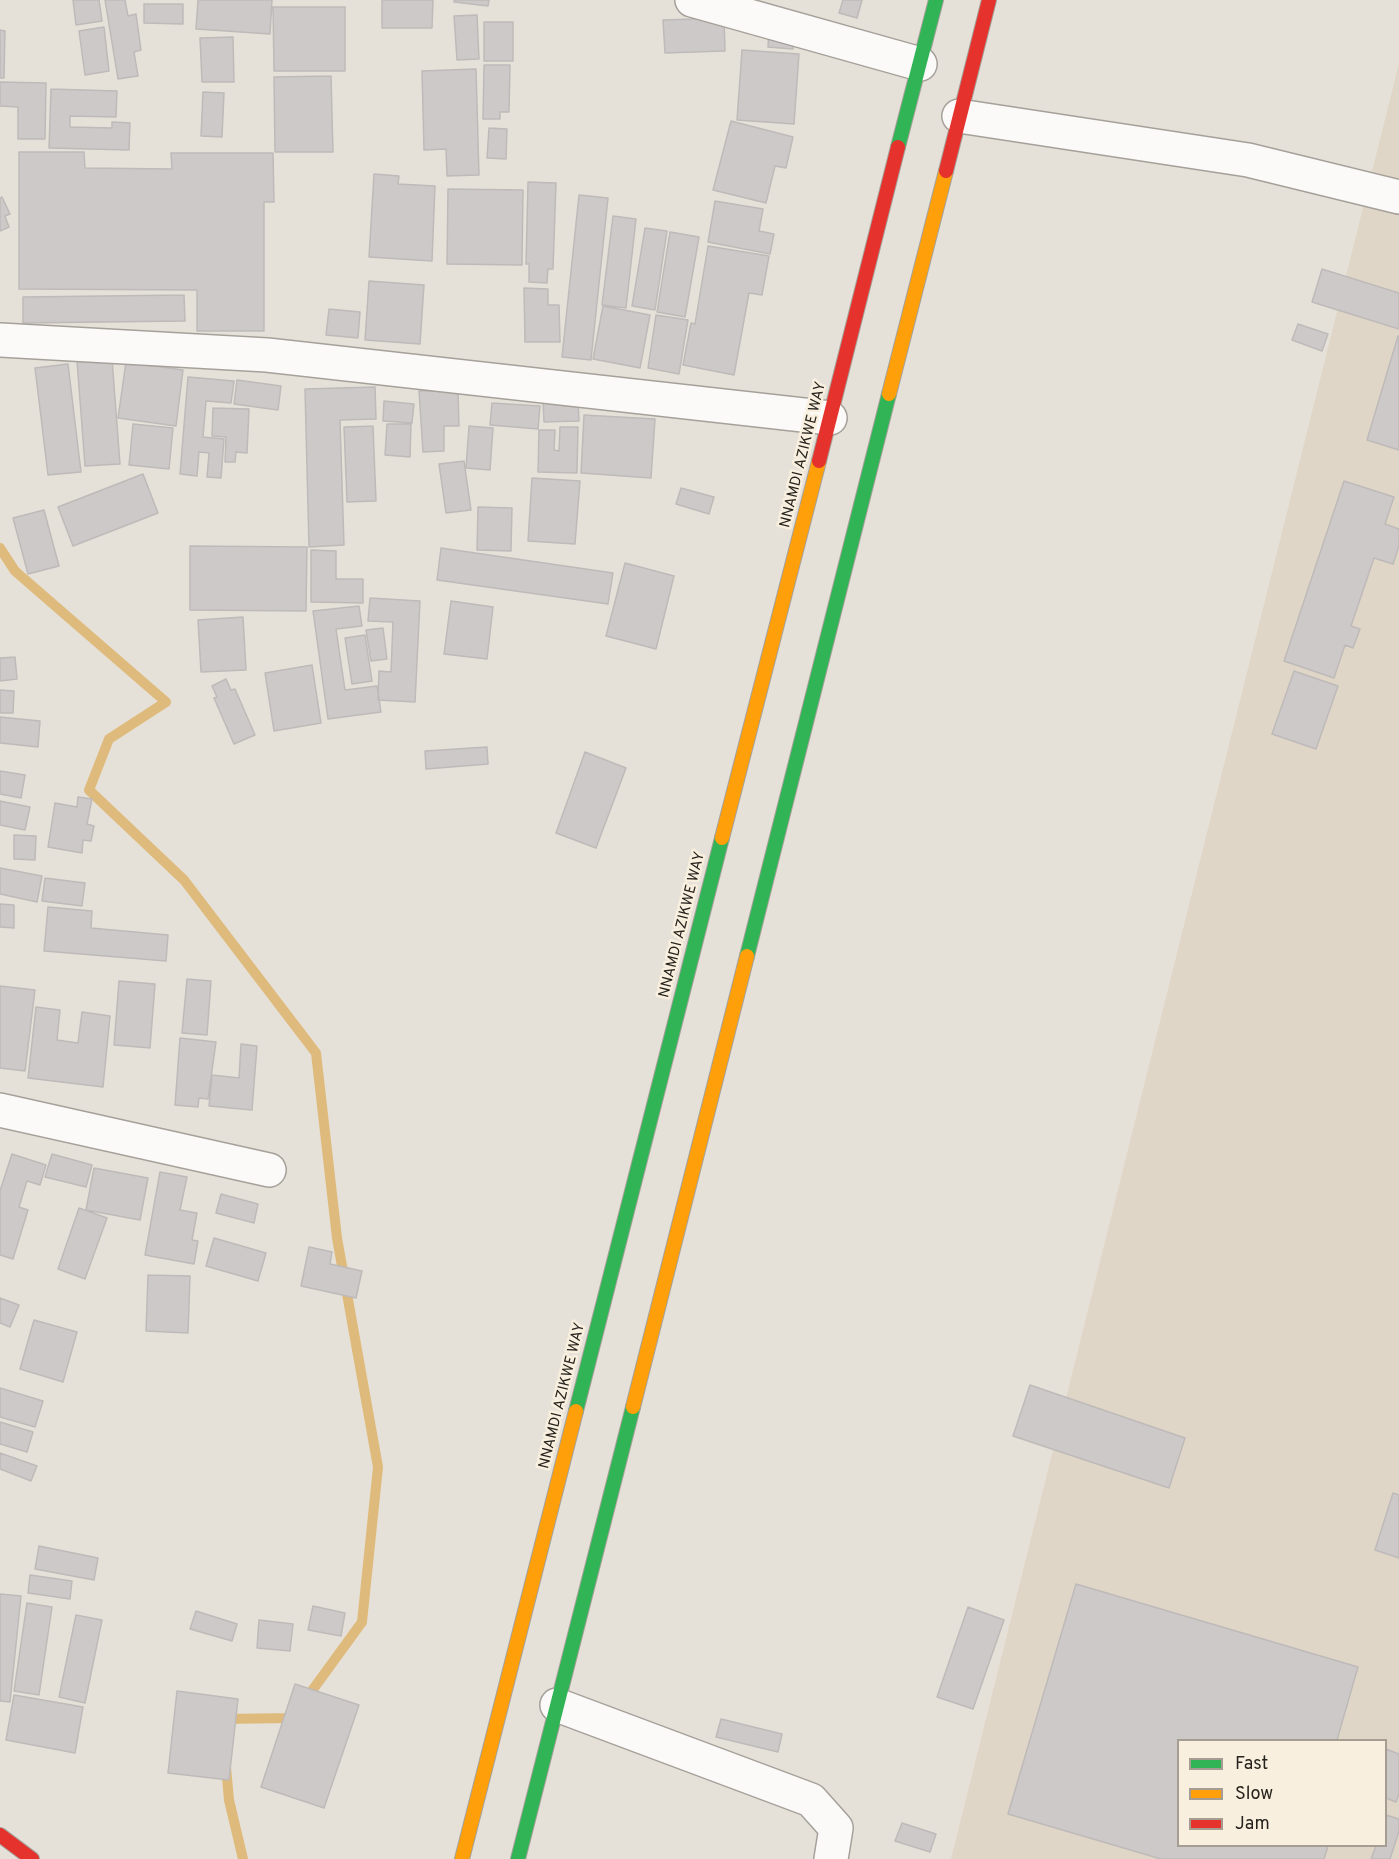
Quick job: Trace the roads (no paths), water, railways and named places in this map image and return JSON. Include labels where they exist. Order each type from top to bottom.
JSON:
[{"type":"main road","name":"NNAMDI AZIKWE WAY","points":[[462,1859],[936,0]]},
{"type":"main road","points":[[518,1859],[989,0]]},
{"type":"main road","points":[[0,1835],[32,1859]]},
{"type":"street","points":[[692,0],[920,64]]},
{"type":"street","points":[[959,116],[1248,160],[1399,197]]},
{"type":"street","points":[[1,340],[267,355],[830,418]]},
{"type":"street","points":[[0,1110],[269,1170]]},
{"type":"street","points":[[557,1705],[811,1800],[836,1828],[831,1859]]},
{"type":"waterway","points":[[0,548],[15,571],[166,702],[109,739],[89,790],[184,880],[316,1053],[337,1238],[378,1467],[362,1622],[306,1699]]},
{"type":"waterway","points":[[223,1719],[292,1718],[295,1714]]},
{"type":"waterway","points":[[226,1767],[229,1800],[243,1859]]}]
